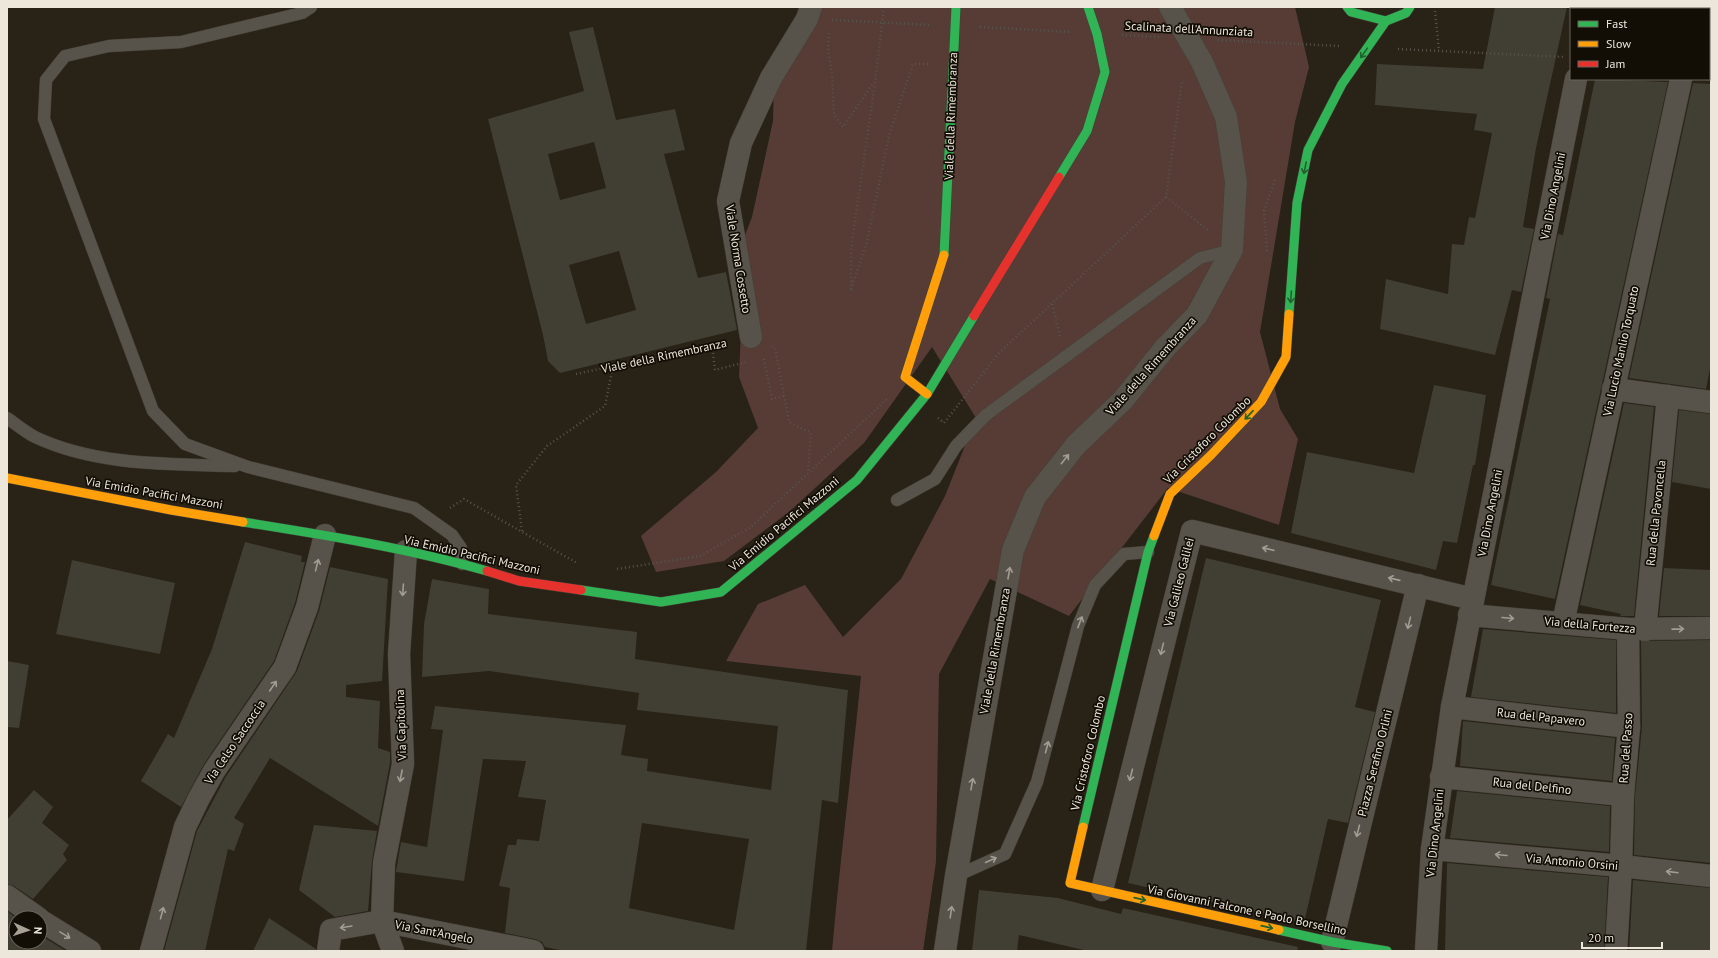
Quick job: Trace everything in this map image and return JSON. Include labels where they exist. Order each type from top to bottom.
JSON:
[{"type":"street","name":"Viale della Rimembranza","points":[[927,394],[905,378],[946,253],[956,7]]},
{"type":"street","points":[[927,394],[1087,131],[1105,72],[1088,7]]},
{"type":"street","name":"Viale della Rimembranza","points":[[945,951],[956,876],[1013,550],[1035,497],[1076,445],[1123,400],[1165,348],[1197,315],[1232,250],[1236,182],[1226,117],[1202,62],[1170,7]]},
{"type":"street","points":[[1347,7],[1351,12],[1386,21],[1406,13],[1410,7]]},
{"type":"street","name":"Viale Norma Cossetto","points":[[751,337],[728,201],[741,143],[771,78],[809,13]]},
{"type":"street","name":"Via Cristoforo Colombo","points":[[1102,890],[1070,883],[1148,552],[1170,494],[1211,456],[1261,402],[1286,357],[1297,203],[1308,150],[1342,84],[1386,21]]},
{"type":"street","name":"Via Dino Angelini","points":[[1426,951],[1432,849],[1441,776],[1452,707],[1576,80]]},
{"type":"street","name":"Via Lucio Manlio Torquato","points":[[1563,623],[1681,80]]},
{"type":"street","points":[[1613,389],[1711,402]]},
{"type":"street","name":"Via Emidio Pacifici Mazzoni","points":[[7,478],[171,510],[325,536],[406,552],[462,564],[518,580],[661,602],[721,592],[857,480],[927,394]]},
{"type":"street","name":"Rua della Pavoncella","points":[[1636,630],[1668,396]]},
{"type":"street","name":"Via Galileo Galilei","points":[[1102,890],[1192,531],[1418,585],[1471,607]]},
{"type":"street","name":"Via Celso Saccoccia","points":[[151,951],[185,827],[214,771],[285,667],[307,607],[325,536]]},
{"type":"street","name":"Via Capitolina","points":[[382,922],[384,863],[403,764],[399,654],[406,552]]},
{"type":"street","name":"Piazza Serafino Orlini","points":[[1332,942],[1418,585]]},
{"type":"street","name":"Via della Fortezza","points":[[1471,607],[1563,623],[1636,630],[1711,628]]},
{"type":"street","name":"Rua del Passo","points":[[1616,951],[1623,795],[1636,630]]},
{"type":"street","name":"Rua del Papavero","points":[[1452,707],[1629,727]]},
{"type":"street","name":"Rua del Delfino","points":[[1441,776],[1623,795]]},
{"type":"street","name":"Via Antonio Orsini","points":[[1432,849],[1621,866],[1711,876]]},
{"type":"street","name":"Via Giovanni Falcone e Paolo Borsellino","points":[[1102,890],[1332,942],[1387,951]]},
{"type":"street","points":[[7,896],[26,910]]},
{"type":"street","points":[[382,922],[392,951]]},
{"type":"street","name":"Via Sant'Angelo","points":[[328,951],[330,930],[382,922],[533,951]]},
{"type":"street","points":[[48,925],[90,951]]},
{"type":"lane","points":[[311,7],[302,13],[181,42],[109,46],[65,56],[46,80],[44,119],[153,411],[184,444],[248,467],[414,508],[433,520],[452,535],[461,548],[462,564]]},
{"type":"lane","points":[[897,500],[935,479],[956,446],[986,415],[1200,258],[1232,250]]},
{"type":"lane","points":[[7,418],[35,436],[79,452],[141,463],[248,467]]},
{"type":"lane","points":[[956,876],[1005,854],[1037,782],[1078,626],[1095,585],[1124,554],[1148,552]]},
{"type":"path","points":[[884,7],[876,80],[851,248],[851,289],[866,245],[890,132],[913,64],[932,64]]},
{"type":"path","points":[[1435,7],[1438,51]]},
{"type":"path","name":"Scalinata dell'Annunziata","points":[[809,13],[830,20],[1570,57]]},
{"type":"path","points":[[830,20],[828,49],[832,74],[834,115],[843,127],[876,80]]},
{"type":"path","points":[[610,570],[700,556],[751,527],[886,400],[918,405],[944,422],[999,353],[1166,196],[1183,76]]},
{"type":"path","points":[[1166,196],[1232,250]]},
{"type":"path","points":[[1266,235],[1267,253]]},
{"type":"path","points":[[1052,304],[1061,341]]},
{"type":"path","name":"Viale della Rimembranza","points":[[576,374],[751,337]]},
{"type":"path","points":[[712,345],[715,370],[750,361]]},
{"type":"path","points":[[775,348],[789,422],[811,432],[808,474]]},
{"type":"path","points":[[757,359],[764,358],[772,398],[784,396]]},
{"type":"path","points":[[522,532],[516,484],[547,446],[605,406],[613,366]]},
{"type":"path","points":[[464,499],[581,565]]},
{"type":"shaded area","points":[[816,7],[1295,7],[1309,67],[1295,122],[1260,332],[1280,409],[1298,439],[1279,525],[1168,488],[1069,616],[990,579],[939,674],[936,862],[923,951],[832,951],[861,676],[726,661],[758,604],[805,585],[843,637],[901,579],[945,496],[976,418],[932,347],[864,443],[789,512],[724,561],[656,572],[641,536],[716,472],[758,428],[739,377],[741,328],[733,266],[752,217],[773,121],[774,82]]},
{"type":"building","points":[[1495,7],[1567,7],[1536,148],[1523,227],[1534,229],[1521,292],[1512,290],[1495,355],[1380,329],[1386,279],[1448,294],[1452,244],[1464,245],[1469,217],[1475,218],[1492,133],[1474,130],[1477,114],[1375,105],[1377,64],[1483,69]]},
{"type":"building","points":[[593,27],[616,120],[675,109],[685,150],[664,154],[698,278],[726,272],[737,330],[560,373],[548,361],[543,335],[488,119],[584,91],[569,32]],"holes":[[[594,142],[606,188],[560,200],[548,154]],[[619,251],[636,310],[586,324],[569,265]]]},
{"type":"building","points":[[1595,80],[1668,82],[1555,599],[1491,585],[1550,299],[1546,298],[1558,234],[1563,235]]},
{"type":"building","points":[[1693,83],[1711,84],[1711,364],[1706,389],[1629,378]]},
{"type":"building","points":[[1434,385],[1486,395],[1475,465],[1473,465],[1457,543],[1443,541],[1436,570],[1291,533],[1307,452],[1414,473]]},
{"type":"building","points":[[1624,403],[1654,407],[1634,616],[1620,616],[1621,614],[1580,605]]},
{"type":"building","points":[[1679,410],[1711,414],[1711,489],[1672,482]]},
{"type":"building","points":[[245,542],[302,556],[301,562],[305,562],[295,603],[274,661],[204,764],[181,807],[141,781],[168,734],[174,738],[212,649]]},
{"type":"building","points":[[1206,558],[1381,600],[1355,707],[1375,712],[1348,823],[1328,819],[1304,923],[1128,883]]},
{"type":"building","points":[[72,560],[175,583],[160,654],[56,634]]},
{"type":"building","points":[[330,567],[388,579],[382,681],[346,685],[346,697],[380,701],[378,748],[390,752],[390,763],[378,826],[270,758],[234,818],[244,824],[234,851],[228,849],[205,951],[164,951],[197,831],[225,778],[297,671],[319,611]]},
{"type":"building","points":[[1664,568],[1711,570],[1711,616],[1659,616]]},
{"type":"building","points":[[432,579],[489,589],[488,614],[637,632],[635,659],[848,690],[838,803],[822,800],[806,951],[565,951],[545,947],[542,942],[535,939],[505,933],[510,888],[499,886],[508,845],[516,845],[517,839],[539,841],[546,800],[518,797],[526,761],[483,759],[464,881],[396,872],[401,842],[427,847],[443,730],[431,729],[435,706],[626,725],[621,755],[648,759],[647,771],[771,790],[778,726],[637,710],[639,693],[489,671],[422,677],[424,624]],"holes":[[[642,823],[749,839],[734,930],[629,908]]]},
{"type":"building","points":[[1483,629],[1616,640],[1616,713],[1471,697]]},
{"type":"building","points":[[1711,640],[1711,863],[1634,855],[1635,796],[1642,727],[1641,641]]},
{"type":"building","points":[[7,661],[29,665],[19,728],[7,727]]},
{"type":"building","points":[[1463,721],[1615,738],[1612,781],[1460,766]]},
{"type":"building","points":[[34,790],[53,807],[42,823],[69,845],[63,854],[67,860],[33,899],[14,886],[7,884],[7,820]]},
{"type":"building","points":[[1457,791],[1610,806],[1609,852],[1450,838]]},
{"type":"building","points":[[314,825],[377,831],[372,861],[368,911],[335,917],[299,890]]},
{"type":"building","points":[[1447,863],[1608,877],[1604,951],[1445,951]]},
{"type":"building","points":[[1633,880],[1711,888],[1711,951],[1629,951]]},
{"type":"building","points":[[979,890],[1058,898],[1121,914],[1123,908],[1298,947],[1297,951],[1088,951],[1019,935],[1017,951],[972,951]]},
{"type":"building","points":[[7,911],[8,950],[48,950],[48,940],[66,951],[7,951]]},
{"type":"building","points":[[269,918],[316,949],[316,951],[253,951]]},
{"type":"traffic: fast","points":[[944,255],[956,7]]},
{"type":"traffic: fast","points":[[1059,177],[1087,131],[1105,72],[1097,34],[1088,7]]},
{"type":"traffic: fast","points":[[1347,7],[1351,12],[1386,21],[1406,13],[1410,7]]},
{"type":"traffic: fast","points":[[1289,314],[1297,203],[1308,150],[1342,84],[1386,21]]},
{"type":"traffic: fast","points":[[581,590],[661,602],[721,592],[857,480],[927,394],[974,316]]},
{"type":"traffic: fast","points":[[243,522],[335,537],[427,555],[487,571]]},
{"type":"traffic: fast","points":[[1083,827],[1148,552],[1154,536]]},
{"type":"traffic: fast","points":[[1279,930],[1332,942],[1387,951]]},
{"type":"traffic: slow","points":[[927,394],[905,377],[944,255]]},
{"type":"traffic: slow","points":[[1154,536],[1170,494],[1211,455],[1261,402],[1286,357],[1289,314]]},
{"type":"traffic: slow","points":[[7,478],[171,510],[243,522]]},
{"type":"traffic: slow","points":[[1083,827],[1070,883],[1279,930]]},
{"type":"traffic: jam","points":[[974,316],[1059,177]]},
{"type":"traffic: jam","points":[[487,571],[519,581],[581,590]]}]
